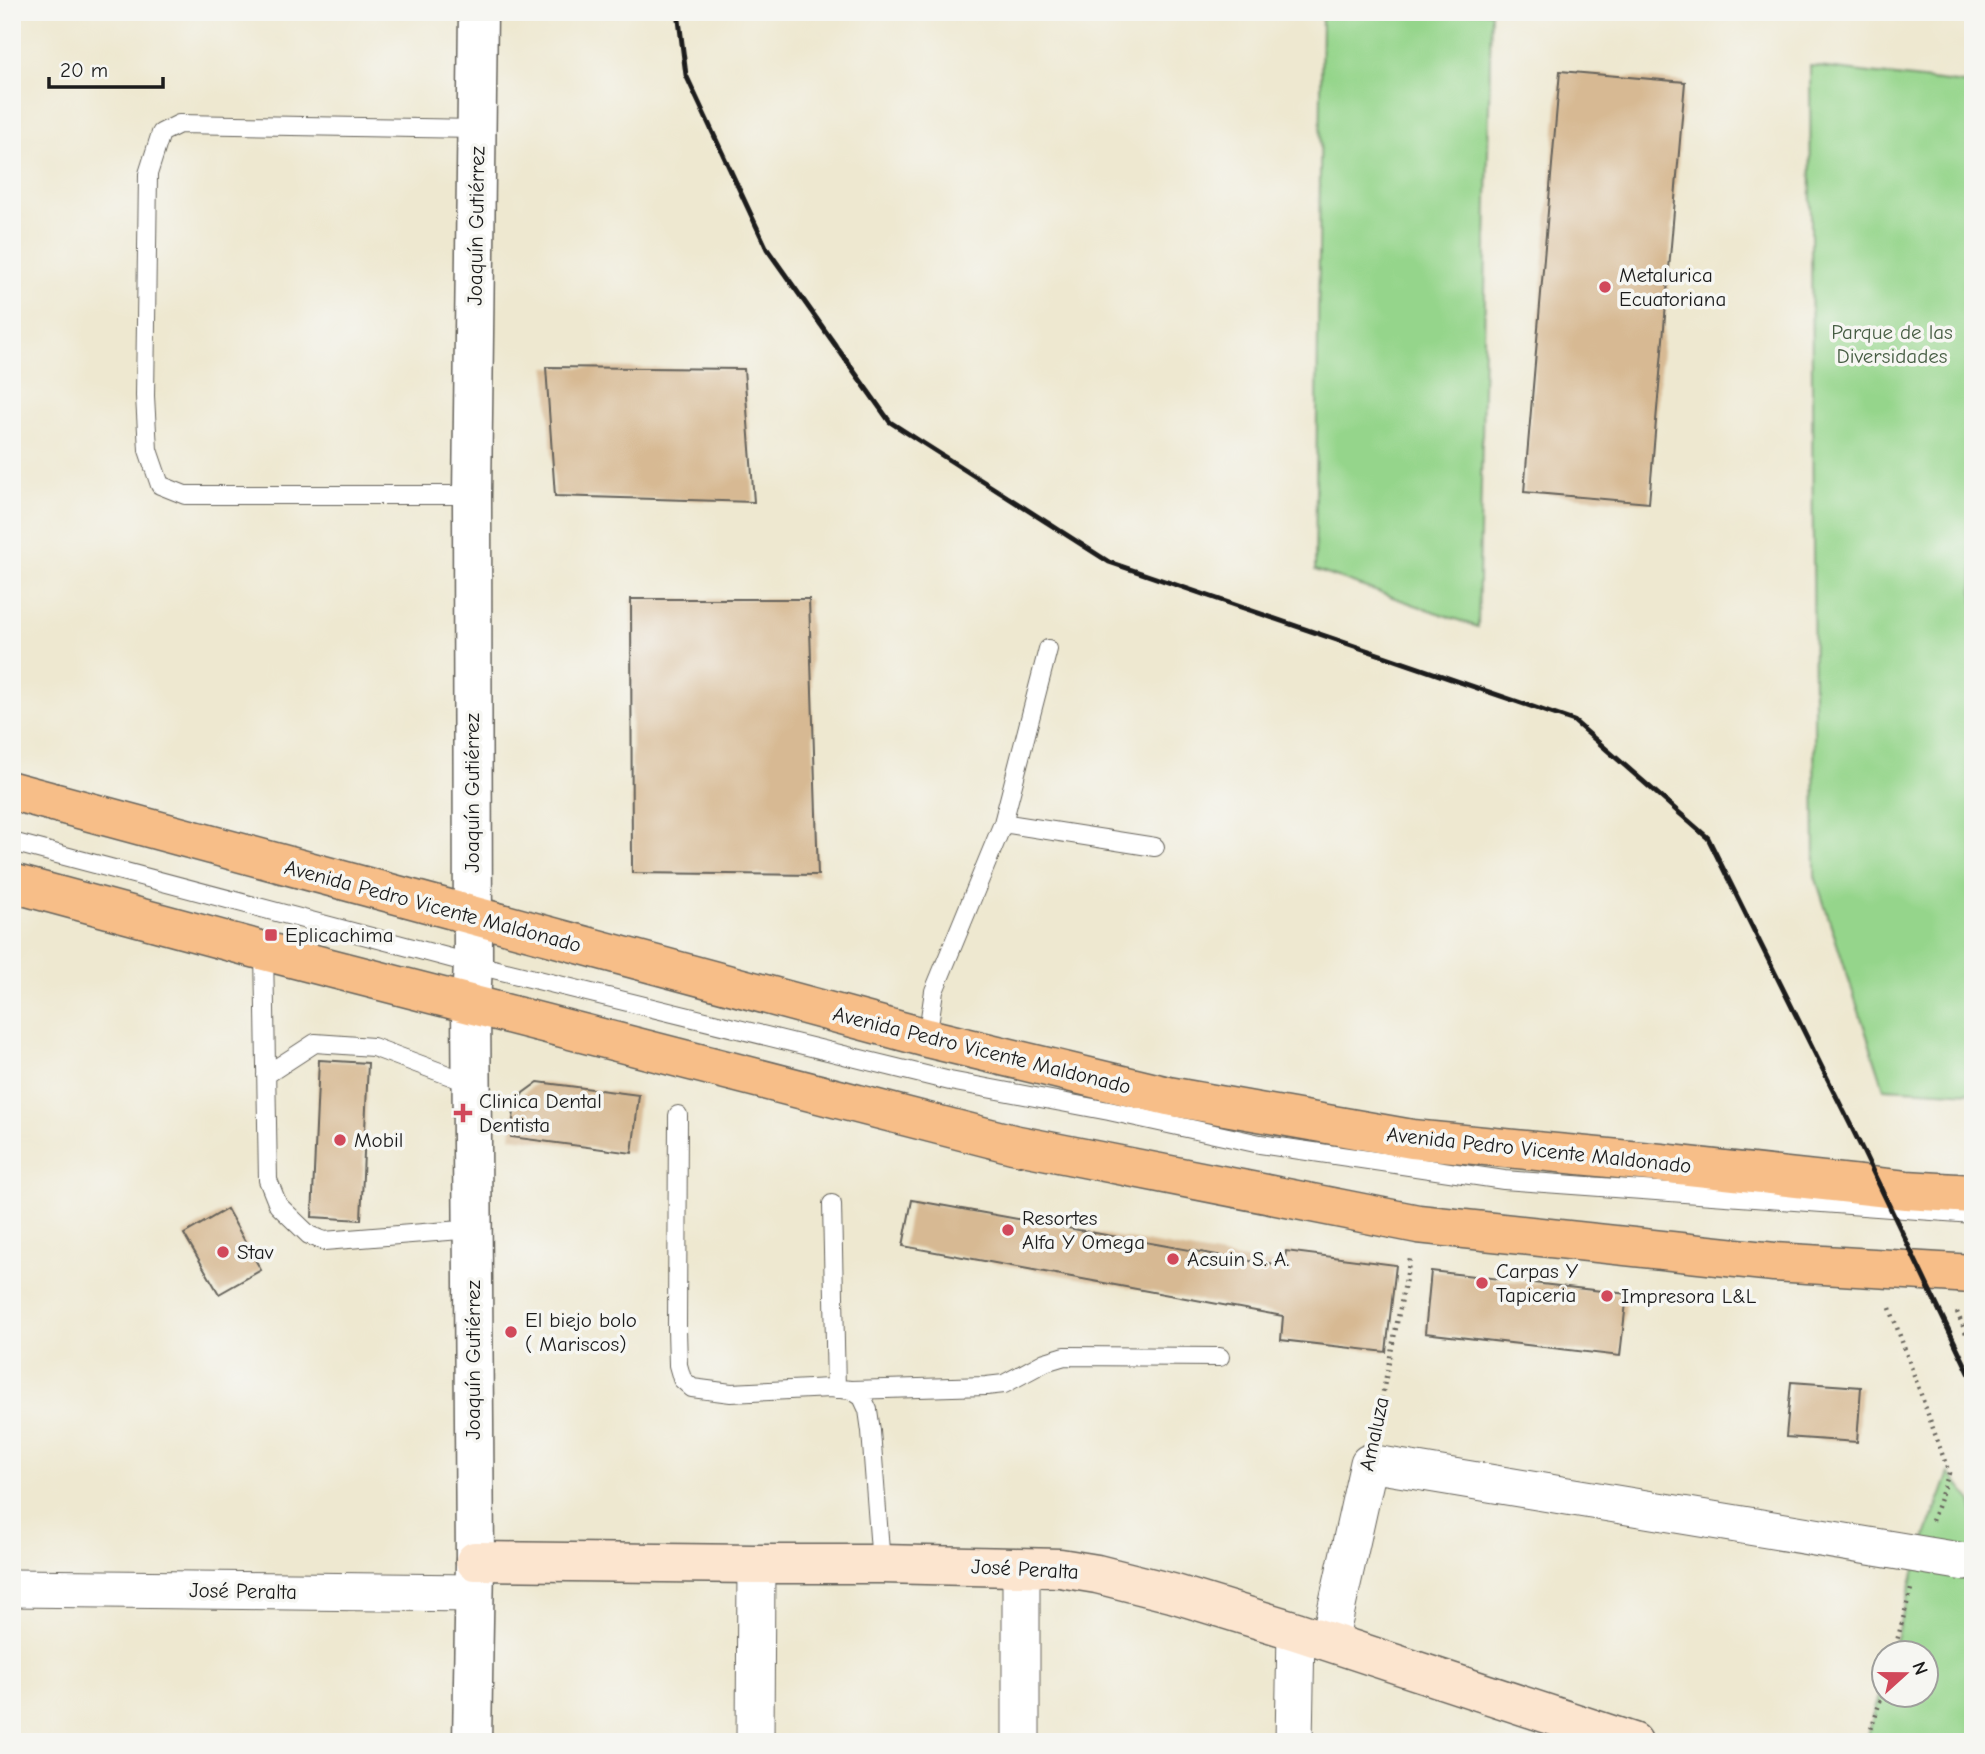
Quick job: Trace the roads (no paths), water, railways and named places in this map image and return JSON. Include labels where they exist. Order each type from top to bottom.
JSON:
[{"type":"main road","name":"Avenida Pedro Vicente Maldonado","points":[[12,791],[927,1038],[1168,1096],[1412,1139],[1906,1190],[1973,1194]]},
{"type":"main road","points":[[12,883],[264,951],[472,985],[1013,1144],[1418,1224],[1774,1262],[1973,1274]]},
{"type":"main road","name":"José Peralta","points":[[475,1577],[757,1564],[881,1563],[1060,1568],[1135,1583],[1312,1637],[1633,1742]]},
{"type":"street","name":"Joaquín Gutiérrez","points":[[472,1742],[475,1577],[472,495],[478,12]]},
{"type":"street","name":"Amaluza","points":[[1294,1742],[1312,1637],[1369,1463],[1965,1562]]},
{"type":"street","points":[[755,1742],[757,1564]]},
{"type":"street","points":[[1021,1567],[1021,1742]]},
{"type":"street","name":"José Peralta","points":[[12,1588],[475,1577]]},
{"type":"lane","points":[[472,495],[186,495],[160,485],[148,450],[145,396],[148,174],[161,133],[179,124],[477,129]]},
{"type":"lane","points":[[927,1038],[934,991],[1003,823],[1048,649]]},
{"type":"lane","points":[[1003,823],[1155,847]]},
{"type":"lane","points":[[12,842],[854,1100],[1159,1167],[1385,1205],[1591,1231],[1840,1256],[1973,1260]]},
{"type":"lane","points":[[12,866],[472,985],[1108,1111],[1260,1144],[1504,1180],[1973,1214]]},
{"type":"lane","points":[[264,951],[268,1180],[278,1205],[309,1235],[324,1241],[473,1229]]},
{"type":"lane","points":[[266,1075],[316,1043],[373,1047],[472,1084]]},
{"type":"lane","points":[[678,1115],[678,1365],[681,1380],[692,1388],[732,1393],[986,1386],[1004,1384],[1045,1362],[1065,1356],[1220,1357]]},
{"type":"lane","points":[[832,1204],[844,1389]]},
{"type":"lane","points":[[844,1389],[862,1397],[868,1409],[881,1563]]},
{"type":"railway","points":[[678,12],[686,75],[767,249],[890,422],[1109,562],[1574,721],[1708,838],[1854,1132],[1973,1381]]},
{"type":"place","name":"Metalurica Ecuatoriana","points":[[1605,287]]},
{"type":"place","name":"Eplicachima","points":[[271,935]]},
{"type":"place","name":"Clinica Dental Dentista","points":[[463,1113]]},
{"type":"place","name":"Mobil","points":[[340,1140]]},
{"type":"place","name":"Resortes Alfa Y Omega","points":[[1008,1230]]},
{"type":"place","name":"Stav","points":[[223,1252]]},
{"type":"place","name":"Acsuin S. A.","points":[[1173,1259]]},
{"type":"place","name":"Carpas Y Tapiceria","points":[[1482,1283]]},
{"type":"place","name":"Impresora L&L","points":[[1607,1296]]},
{"type":"place","name":"El biejo bolo ( Mariscos)","points":[[511,1332]]},
{"type":"park label","name":"Parque de las Diversidades","points":[[1892,344]]}]
